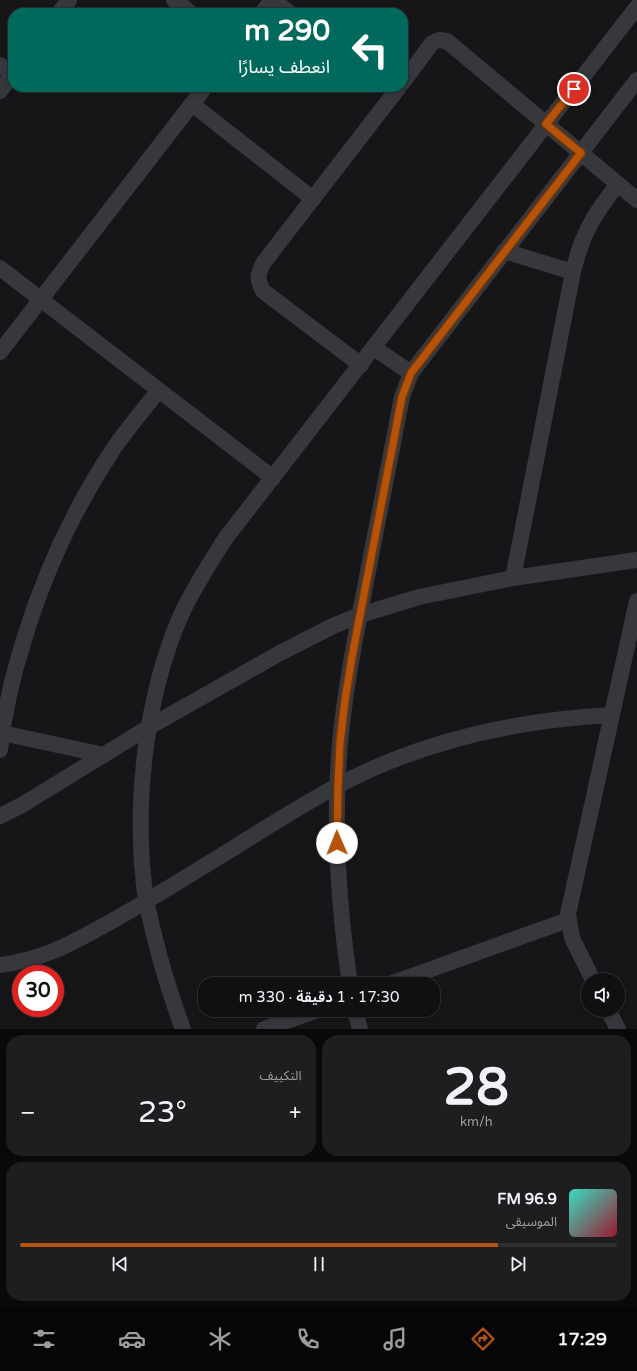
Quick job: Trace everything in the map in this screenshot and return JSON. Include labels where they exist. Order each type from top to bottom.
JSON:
[{"type":"street","points":[[63,8],[69,0]]},
{"type":"street","points":[[174,0],[184,8]]},
{"type":"street","points":[[266,8],[273,0],[283,8]]},
{"type":"street","points":[[184,1029],[172,1000],[146,902],[142,823],[142,791],[149,727],[157,687],[169,647],[182,615],[197,584],[225,539],[637,7]]},
{"type":"street","points":[[408,72],[432,43],[439,40],[447,41],[637,200]]},
{"type":"street","points":[[0,91],[8,71]]},
{"type":"street","points":[[349,977],[341,913],[338,871],[338,786],[340,743],[352,657],[402,397],[411,373],[637,80]]},
{"type":"street","points":[[0,352],[42,300],[201,92]]},
{"type":"street","points":[[361,365],[262,291],[258,282],[259,272],[264,262],[313,199],[391,92]]},
{"type":"street","points":[[192,104],[313,199]]},
{"type":"street","points":[[513,578],[572,272],[578,250],[593,219],[618,184]]},
{"type":"street","points":[[504,251],[572,272]]},
{"type":"street","points":[[0,268],[273,478]]},
{"type":"street","points":[[374,348],[411,373]]},
{"type":"street","points":[[0,750],[13,678],[30,621],[45,578],[60,542],[96,477],[119,441],[159,390]]},
{"type":"street","points":[[0,816],[22,805],[149,727],[299,642],[360,615],[419,597],[513,578],[637,560]]},
{"type":"street","points":[[590,973],[572,938],[568,920],[569,908],[637,601]]},
{"type":"street","points":[[0,965],[29,960],[65,947],[146,902],[274,823],[338,786],[373,769],[446,742],[483,732],[547,721],[612,715]]},
{"type":"street","points":[[2,733],[104,755]]},
{"type":"street","points":[[409,977],[568,920]]},
{"type":"street","points":[[264,1029],[298,1017]]},
{"type":"street","points":[[357,1017],[360,1029]]},
{"type":"street","points":[[612,1017],[618,1029]]},
{"type":"route","points":[[337,843],[340,743],[349,671],[402,397],[411,373],[581,153],[546,124],[574,89]]}]
